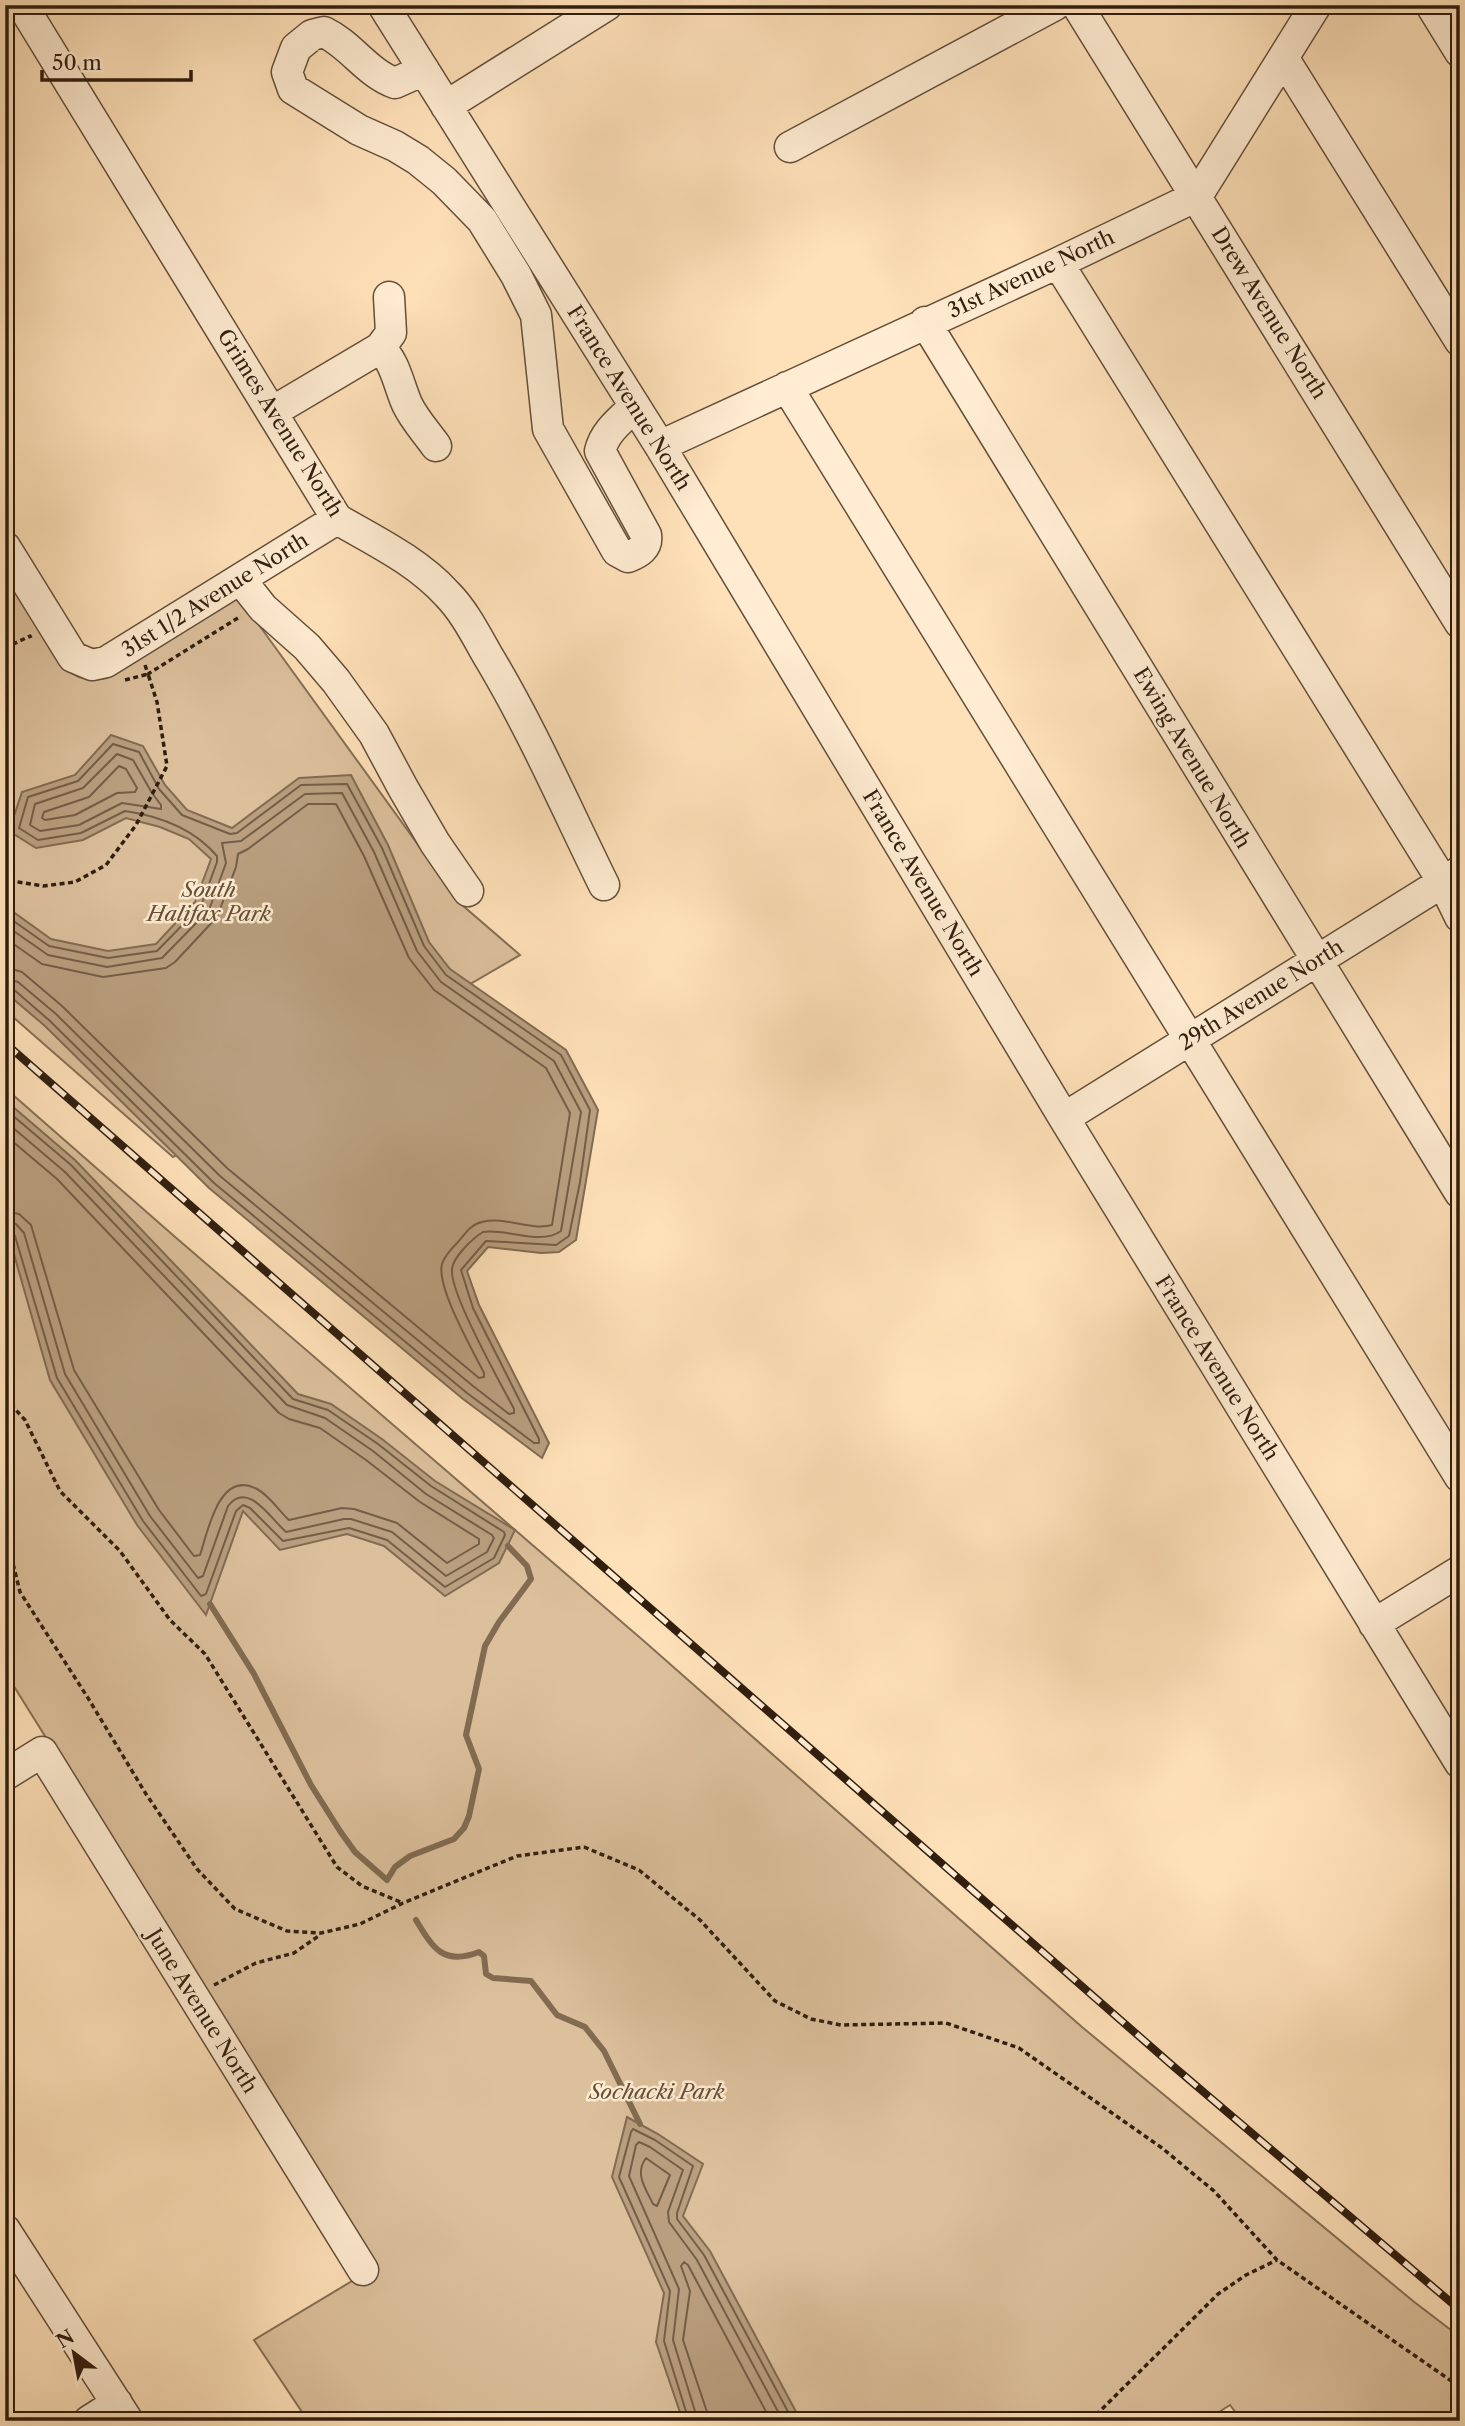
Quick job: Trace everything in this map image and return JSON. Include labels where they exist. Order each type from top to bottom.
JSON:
[{"type":"street","name":"Grimes Avenue North","points":[[22,5],[337,519],[396,552],[425,573],[449,595],[468,622],[509,693],[604,885]]},
{"type":"street","name":"France Avenue North","points":[[383,5],[660,446],[1063,1118],[1457,1754]]},
{"type":"street","points":[[446,106],[607,5]]},
{"type":"street","points":[[790,147],[1055,5]]},
{"type":"street","name":"Drew Avenue North","points":[[1077,5],[1460,622]]},
{"type":"street","points":[[1197,196],[1316,5]]},
{"type":"street","points":[[1431,5],[1460,52]]},
{"type":"street","points":[[424,70],[395,83],[381,78],[335,37],[324,32],[312,35],[296,48],[287,72],[293,89],[359,130],[395,145],[418,160],[444,181],[482,220],[536,314],[548,429],[617,551],[628,557],[644,548],[646,535],[600,451],[603,440],[611,429],[635,406]]},
{"type":"street","points":[[1284,59],[1460,341]]},
{"type":"street","name":"31st Avenue North","points":[[660,446],[1197,196]]},
{"type":"street","points":[[1058,262],[1451,877],[1460,917]]},
{"type":"street","points":[[272,412],[380,348],[391,333],[389,296]]},
{"type":"street","name":"Ewing Avenue North","points":[[925,322],[1460,1193]]},
{"type":"street","points":[[380,348],[385,352],[407,403],[436,446]]},
{"type":"street","points":[[787,387],[1460,1477]]},
{"type":"street","name":"31st 1/2 Avenue North","points":[[103,674],[106,662],[337,519]]},
{"type":"street","points":[[6,548],[73,657],[103,674]]},
{"type":"street","points":[[240,579],[260,604],[307,647],[337,681],[374,734],[402,789],[468,891]]},
{"type":"street","name":"29th Avenue North","points":[[1063,1118],[1451,877]]},
{"type":"street","points":[[1374,1624],[1460,1571]]},
{"type":"street","name":"June Avenue North","points":[[5,1774],[41,1752],[363,2270]]},
{"type":"street","points":[[5,2230],[123,2412],[89,2421]]},
{"type":"path","points":[[103,674],[148,674],[260,604]]},
{"type":"path","points":[[5,872],[12,881],[43,886],[75,882],[106,865],[136,825],[167,766],[157,702],[136,644]]},
{"type":"path","points":[[5,1398],[24,1420],[60,1491],[120,1551],[170,1620],[205,1654],[337,1867],[362,1886],[403,1903]]},
{"type":"path","points":[[5,1531],[20,1592],[146,1794],[197,1869],[236,1909],[287,1931],[321,1933],[360,1924],[403,1903],[517,1856],[584,1847],[639,1870],[700,1920],[775,2001],[811,2019],[841,2025],[946,2023],[1019,2048],[1162,2148],[1214,2191],[1277,2260],[1460,2387]]},
{"type":"path","points":[[194,1998],[256,1963],[294,1953],[321,1933]]},
{"type":"path","points":[[1090,2421],[1218,2294],[1246,2275],[1277,2260]]},
{"type":"green space","name":"South Halifax Park","points":[[5,570],[63,668],[79,677],[94,680],[107,678],[238,596],[461,904],[520,955],[173,1157],[5,1010]]},
{"type":"green space","name":"Sochacki Park","points":[[5,1088],[645,1642],[1082,2027],[1460,2337],[1460,2421],[1242,2421],[1230,2405],[1205,2421],[308,2421],[254,2340],[357,2278],[111,1842],[5,1672]]},
{"type":"water","points":[[111,735],[143,746],[165,785],[187,810],[232,828],[299,778],[351,775],[388,845],[429,942],[450,969],[566,1050],[598,1110],[576,1240],[559,1252],[541,1253],[488,1247],[467,1271],[479,1305],[549,1443],[542,1458],[463,1399],[209,1188],[45,1026],[5,992],[5,906],[51,939],[108,951],[156,944],[195,902],[211,859],[189,839],[160,827],[126,818],[83,840],[36,848],[9,831],[22,792],[75,775]]},
{"type":"water","points":[[5,1100],[75,1160],[298,1394],[331,1404],[382,1439],[435,1481],[515,1530],[499,1563],[445,1596],[384,1546],[347,1534],[280,1550],[243,1511],[206,1615],[137,1525],[50,1380],[5,1223]]},
{"type":"water","points":[[627,2117],[703,2164],[683,2216],[710,2251],[801,2421],[683,2421],[656,2342],[664,2293],[612,2177]]},
{"type":"waterway","points":[[210,1604],[254,1674],[311,1785],[340,1831],[355,1852],[387,1880],[395,1867],[410,1856],[454,1839],[464,1828],[469,1816],[479,1769],[466,1735],[485,1646],[531,1579],[527,1566],[508,1546]]},
{"type":"waterway","points":[[416,1920],[440,1952],[456,1957],[479,1952],[484,1956],[486,1974],[493,1978],[531,1981],[557,2015],[585,2027],[604,2051],[640,2124]]},
{"type":"railway","points":[[5,1043],[1173,2066],[1460,2310]]}]
